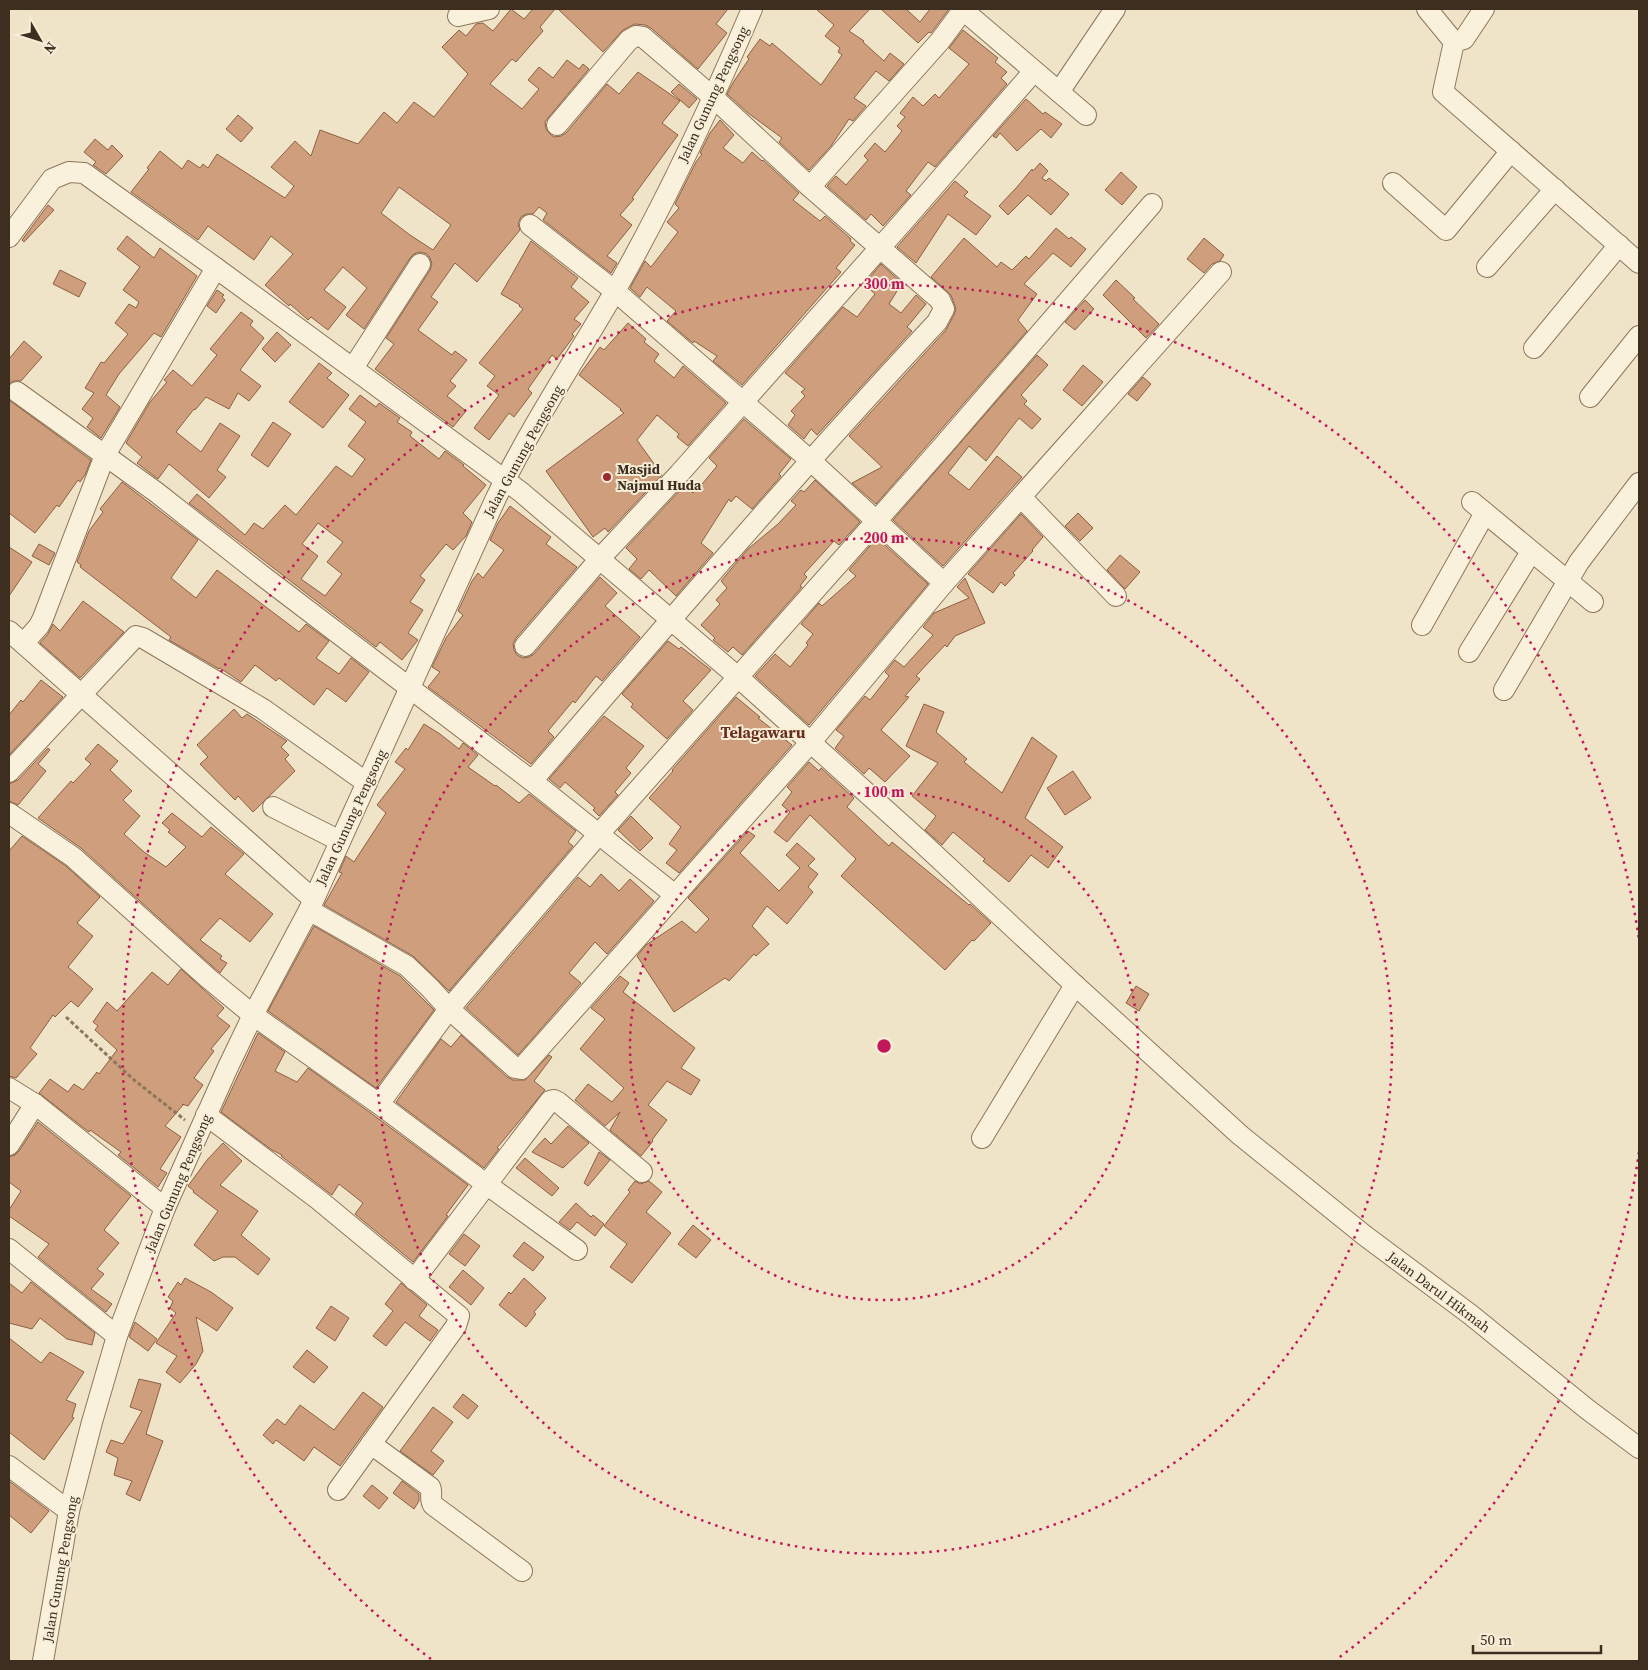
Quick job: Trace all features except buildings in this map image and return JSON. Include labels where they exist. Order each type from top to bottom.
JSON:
[{"type":"street","points":[[458,16],[490,9]]},
{"type":"street","name":"Jalan Gunung Pengsong","points":[[43,1661],[69,1511],[92,1422],[117,1336],[165,1208],[253,1015],[311,904],[505,480],[653,222],[714,98],[752,9]]},
{"type":"street","points":[[1059,92],[1115,9]]},
{"type":"street","points":[[1427,9],[1454,42]]},
{"type":"street","points":[[1454,42],[1464,39],[1484,9]]},
{"type":"street","points":[[810,187],[940,41],[962,10],[1086,115]]},
{"type":"street","points":[[532,781],[670,620],[858,407],[937,322],[943,313],[944,306],[940,300],[810,187],[714,98],[643,37],[636,36],[629,40],[557,125]]},
{"type":"street","points":[[1454,42],[1444,92],[1639,263]]},
{"type":"street","points":[[525,646],[599,560],[679,474],[1034,71]]},
{"type":"street","points":[[1393,183],[1446,230],[1511,151]]},
{"type":"street","name":"Jalan Darul Hikmah","points":[[9,237],[52,179],[70,172],[84,173],[505,480],[738,677],[1240,1134],[1364,1235],[1471,1315],[1587,1409],[1639,1448]]},
{"type":"street","points":[[1487,268],[1555,189]]},
{"type":"street","points":[[379,1104],[449,1009],[598,835],[876,522],[1152,204]]},
{"type":"street","points":[[530,225],[615,291],[811,461],[944,583]]},
{"type":"street","points":[[1534,348],[1619,245]]},
{"type":"street","points":[[353,368],[420,264]]},
{"type":"street","points":[[216,268],[105,455],[39,626],[16,637],[311,904],[407,966],[449,1009],[515,1068],[520,1069],[810,743],[944,583],[1221,272]]},
{"type":"street","points":[[1590,397],[1639,336]]},
{"type":"street","points":[[17,392],[156,492],[532,781],[675,895]]},
{"type":"street","points":[[1504,690],[1579,562],[1639,483]]},
{"type":"street","points":[[1021,497],[1116,596]]},
{"type":"street","points":[[1422,625],[1479,507],[1592,602]]},
{"type":"street","points":[[1468,652],[1531,552]]},
{"type":"street","points":[[9,772],[136,636],[142,637],[263,709],[367,783]]},
{"type":"street","points":[[273,808],[340,841]]},
{"type":"street","points":[[9,813],[73,857],[208,978],[253,1015],[379,1104],[577,1250]]},
{"type":"street","points":[[982,1138],[1075,985]]},
{"type":"street","points":[[9,1088],[35,1104],[165,1208]]},
{"type":"street","points":[[414,1280],[547,1104],[554,1100],[642,1172]]},
{"type":"street","points":[[9,1144],[35,1104]]},
{"type":"street","points":[[203,1123],[319,1200],[414,1280],[458,1314],[460,1318],[338,1490]]},
{"type":"street","points":[[9,1249],[117,1336]]},
{"type":"street","points":[[370,1444],[430,1486],[432,1490],[432,1505],[522,1572]]},
{"type":"street","points":[[9,1466],[69,1511]]},
{"type":"path","points":[[66,1017],[134,1080],[203,1123]]},
{"type":"place","name":"Masjid Najmul Huda","points":[[607,477]]},
{"type":"district","name":"Telagawaru","points":[[763,732]]}]
